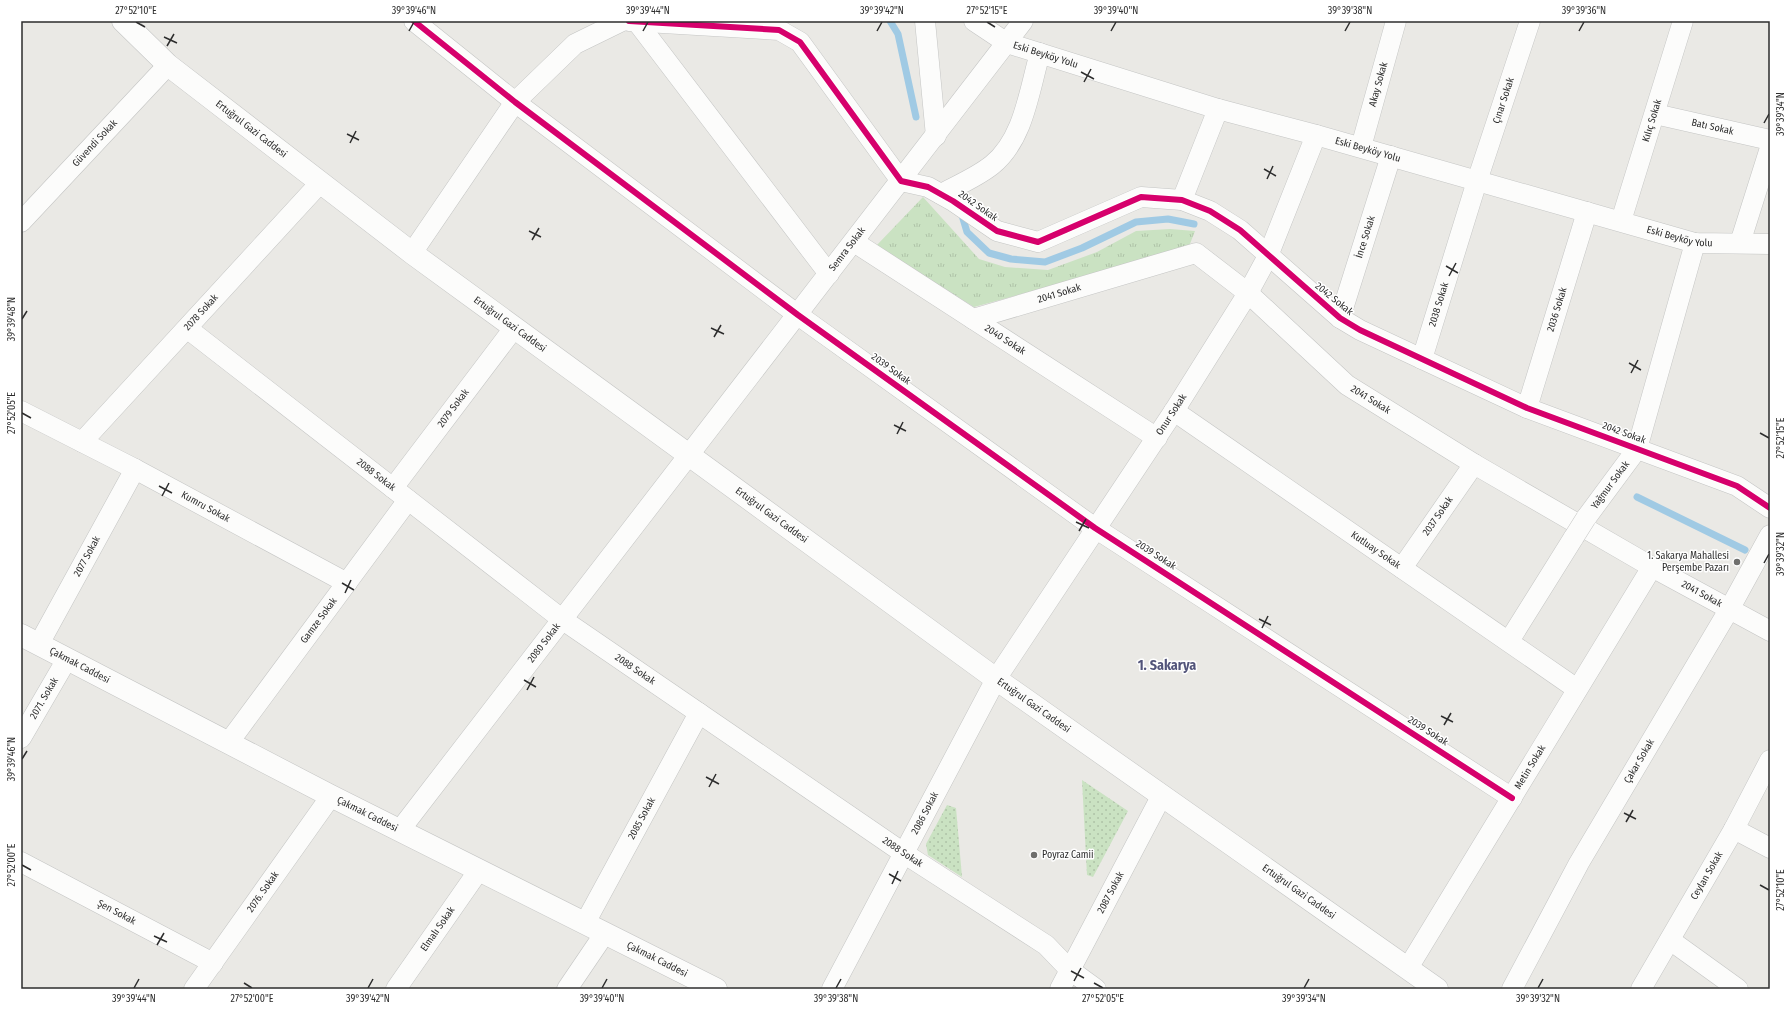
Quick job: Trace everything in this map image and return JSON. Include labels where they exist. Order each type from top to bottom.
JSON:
[{"type":"main road","name":"Ertuğrul Gazi Caddesi","points":[[123,21],[168,65],[412,253],[996,678],[1437,989]]},
{"type":"main road","name":"Çakmak Caddesi","points":[[30,640],[331,796],[715,989]]},
{"type":"street","name":"2039 Sokak","points":[[414,21],[515,102],[798,315],[1095,528],[1512,798]]},
{"type":"street","points":[[629,21],[829,274]]},
{"type":"street","points":[[412,253],[515,102],[575,44],[629,21],[779,30],[800,42],[901,181]]},
{"type":"street","points":[[925,21],[936,136]]},
{"type":"street","name":"Eski Beyköy Yolu","points":[[974,21],[1007,43],[1218,109],[1361,147],[1695,243],[1770,244]]},
{"type":"street","name":"Semra Sokak","points":[[689,456],[1023,21]]},
{"type":"street","name":"Akay Sokak","points":[[1361,147],[1396,21]]},
{"type":"street","name":"Çınar Sokak","points":[[1477,181],[1530,21]]},
{"type":"street","name":"Kılıç Sokak","points":[[1621,221],[1683,21]]},
{"type":"street","points":[[941,194],[982,172],[993,164],[1011,142],[1018,129],[1040,53]]},
{"type":"street","name":"Güvendi Sokak","points":[[22,217],[168,65]]},
{"type":"street","points":[[1182,200],[1218,109]]},
{"type":"street","name":"Batı Sokak","points":[[1654,114],[1770,140]]},
{"type":"street","name":"Onur Sokak","points":[[996,678],[1095,528],[1157,438],[1248,293],[1268,256],[1316,135]]},
{"type":"street","points":[[1740,243],[1770,148]]},
{"type":"street","name":"İnce Sokak","points":[[1340,318],[1391,156]]},
{"type":"street","name":"2042 Sokak","points":[[901,181],[928,187],[941,194],[997,232],[1038,242],[1141,197],[1182,200],[1210,211],[1240,230],[1340,318],[1360,330],[1527,408],[1737,486],[1770,508]]},
{"type":"street","name":"2038 Sokak","points":[[1422,359],[1477,181]]},
{"type":"street","name":"2078 Sokak","points":[[82,442],[188,329],[320,183]]},
{"type":"street","name":"2036 Sokak","points":[[1527,408],[1587,212]]},
{"type":"street","name":"2040 Sokak","points":[[854,242],[1157,438]]},
{"type":"street","name":"Yağmur Sokak","points":[[1509,641],[1586,518],[1637,449],[1695,243]]},
{"type":"street","name":"2041 Sokak","points":[[973,319],[1196,253],[1248,293],[1347,385],[1474,464],[1652,567],[1770,631]]},
{"type":"street","name":"2079 Sokak","points":[[400,494],[514,328]]},
{"type":"street","name":"2088 Sokak","points":[[188,329],[563,620],[905,854],[1046,945],[1070,970],[1096,989]]},
{"type":"street","name":"Kumru Sokak","points":[[21,411],[134,469],[347,583]]},
{"type":"street","name":"Kutluay Sokak","points":[[1174,411],[1577,688]]},
{"type":"street","name":"2080 Sokak","points":[[400,830],[689,456]]},
{"type":"street","name":"2037 Sokak","points":[[1402,568],[1474,464]]},
{"type":"street","name":"2077 Sokak","points":[[30,640],[134,469]]},
{"type":"street","name":"Gamze Sokak","points":[[229,742],[347,583],[400,494]]},
{"type":"street","name":"Çakar Sokak","points":[[1512,989],[1579,863],[1730,608],[1770,535]]},
{"type":"street","name":"Metin Sokak","points":[[1408,968],[1652,567]]},
{"type":"street","name":"2071. Sokak","points":[[21,738],[67,659]]},
{"type":"street","name":"2086 Sokak","points":[[832,989],[905,854],[996,678]]},
{"type":"street","name":"2085 Sokak","points":[[585,923],[699,713]]},
{"type":"street","name":"Ceylan Sokak","points":[[1640,989],[1734,829],[1770,760]]},
{"type":"street","name":"2087 Sokak","points":[[1060,989],[1162,795]]},
{"type":"street","name":"2076. Sokak","points":[[194,989],[331,796]]},
{"type":"street","points":[[1734,829],[1770,848]]},
{"type":"street","name":"Şen Sokak","points":[[21,862],[213,963]]},
{"type":"street","name":"Elmalı Sokak","points":[[396,989],[479,870]]},
{"type":"street","points":[[567,989],[605,933]]},
{"type":"street","points":[[1670,940],[1738,989]]},
{"type":"green space","points":[[923,197],[979,259],[1005,267],[1048,270],[1097,252],[1136,231],[1170,229],[1195,231],[1188,249],[974,307],[876,246]]},
{"type":"green space","points":[[1082,780],[1128,811],[1093,877],[1087,875]]},
{"type":"green space","points":[[947,805],[956,808],[962,877],[928,855],[926,844]]},
{"type":"waterway","points":[[890,21],[898,34],[916,117]]},
{"type":"waterway","points":[[961,212],[967,232],[989,253],[1011,259],[1045,262],[1082,248],[1136,222],[1168,219],[1194,224]]},
{"type":"waterway","points":[[1637,497],[1745,550]]},
{"type":"cycle path","points":[[414,21],[515,102],[798,315],[1095,528],[1512,798]]},
{"type":"cycle path","points":[[629,21],[779,30],[800,42],[901,181],[928,187],[953,201],[997,231],[1038,242],[1141,197],[1182,200],[1210,211],[1240,230],[1340,318],[1360,330],[1527,408],[1737,486],[1770,508]]},
{"type":"place","name":"1. Sakarya Mahallesi Perşembe Pazarı","points":[[1737,562]]},
{"type":"place","name":"Poyraz Camii","points":[[1034,855]]},
{"type":"district","name":"1. Sakarya","points":[[1167,665]]}]
